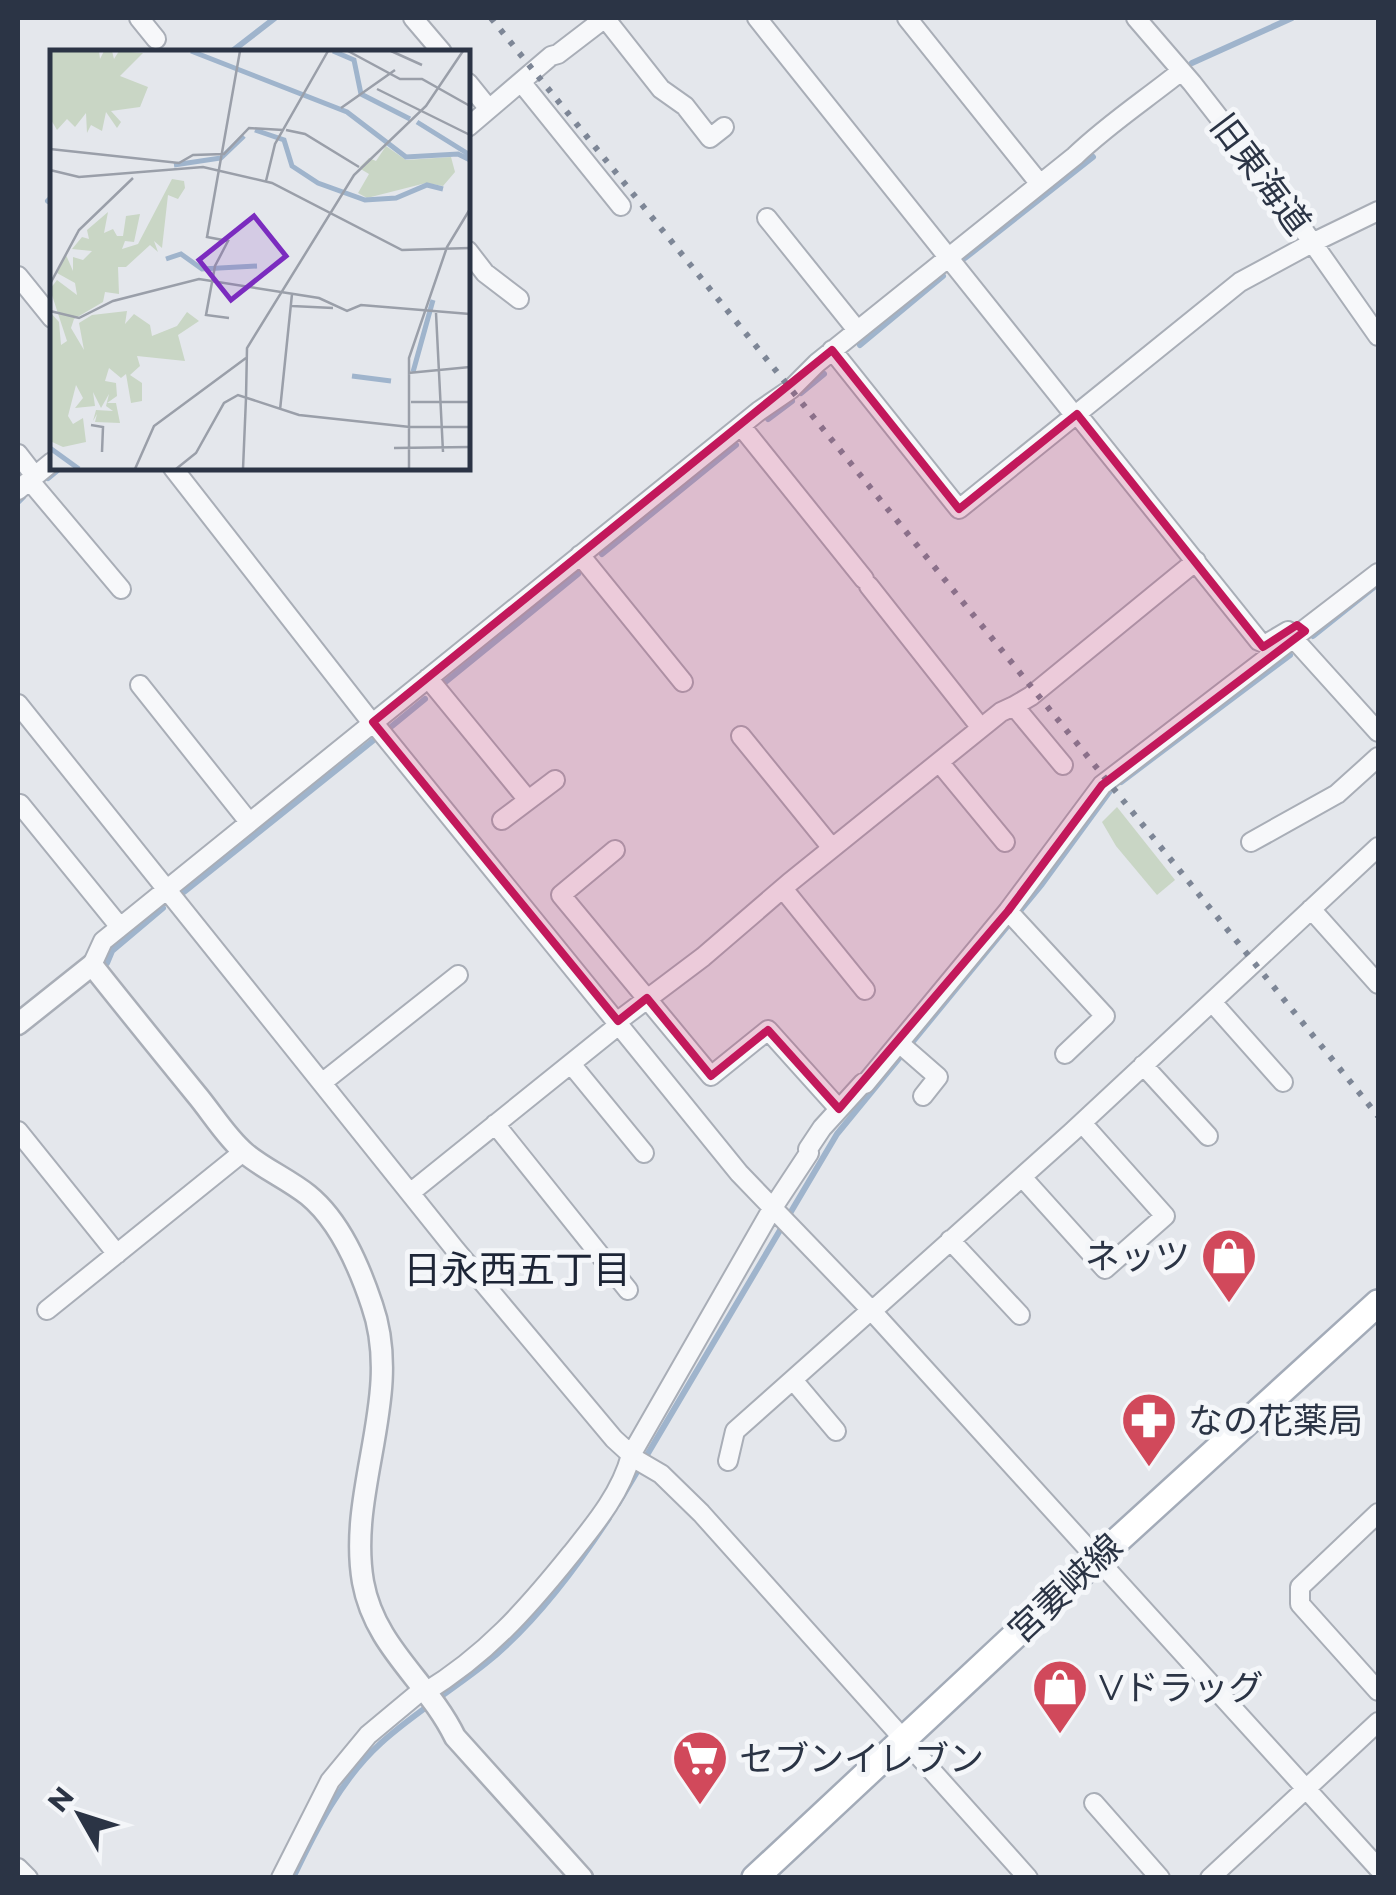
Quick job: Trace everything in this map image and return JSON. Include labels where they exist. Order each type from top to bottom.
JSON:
[{"type":"main road","name":"宮妻峡線","points":[[756,1878],[902,1738],[1378,1303]]},
{"type":"street","points":[[139,18],[156,40]]},
{"type":"street","points":[[414,18],[440,50]]},
{"type":"street","points":[[470,125],[605,18],[661,89],[685,106],[710,138],[724,127]]},
{"type":"street","points":[[757,18],[1262,644],[1296,625],[1299,635],[1378,732]]},
{"type":"street","points":[[907,18],[1040,184]]},
{"type":"street","name":"旧東海道","points":[[1136,18],[1251,158],[1378,336]]},
{"type":"street","points":[[18,1024],[92,965],[103,941],[120,927],[791,389],[832,350],[1100,132],[1180,72]]},
{"type":"street","points":[[521,82],[621,206]]},
{"type":"street","points":[[470,85],[489,109]]},
{"type":"street","points":[[832,350],[959,509],[1240,282],[1378,212]]},
{"type":"street","points":[[767,218],[857,330]]},
{"type":"street","points":[[470,254],[485,273],[519,298]]},
{"type":"street","points":[[18,276],[50,316]]},
{"type":"street","points":[[741,426],[981,728]]},
{"type":"street","points":[[18,454],[28,482],[121,589]]},
{"type":"street","points":[[28,482],[50,464]]},
{"type":"street","points":[[175,470],[372,722],[739,1173],[871,1310],[1378,1868]]},
{"type":"street","points":[[580,555],[682,682]]},
{"type":"street","points":[[410,1193],[981,728],[1032,696],[1196,561]]},
{"type":"street","points":[[281,1878],[330,1780],[368,1735],[428,1697],[480,1654],[528,1607],[609,1504],[627,1470],[640,1461],[780,1215],[822,1128],[905,1048],[1012,916],[1102,785],[1378,573]]},
{"type":"street","points":[[428,678],[528,800]]},
{"type":"street","points":[[140,685],[249,822]]},
{"type":"street","points":[[18,704],[410,1193],[614,1439],[701,1513],[1028,1878]]},
{"type":"street","points":[[1014,706],[1062,765]]},
{"type":"street","points":[[740,736],[832,848]]},
{"type":"street","points":[[1251,842],[1337,794],[1378,758]]},
{"type":"street","points":[[939,762],[1005,842]]},
{"type":"street","points":[[502,820],[554,780]]},
{"type":"street","points":[[20,804],[120,927]]},
{"type":"street","points":[[728,1461],[735,1432],[1022,1177],[1378,845]]},
{"type":"street","points":[[616,850],[561,895],[711,1076],[768,1030],[839,1109]]},
{"type":"street","points":[[784,890],[866,990]]},
{"type":"street","points":[[1311,909],[1378,984]]},
{"type":"street","points":[[1012,916],[1049,951],[1105,1016],[1065,1054]]},
{"type":"street","points":[[92,965],[244,1152],[306,1193],[326,1213],[348,1247],[372,1303],[381,1366],[380,1400],[360,1509],[359,1543],[370,1606],[391,1650],[455,1737],[582,1878]]},
{"type":"street","points":[[322,1082],[458,975]]},
{"type":"street","points":[[1212,1002],[1283,1082]]},
{"type":"street","points":[[905,1048],[938,1077],[923,1096]]},
{"type":"street","points":[[571,1064],[644,1153]]},
{"type":"street","points":[[1144,1065],[1208,1136]]},
{"type":"street","points":[[1022,1177],[1105,1269],[1165,1216],[1082,1122]]},
{"type":"street","points":[[495,1124],[628,1290]]},
{"type":"street","points":[[18,1131],[117,1254]]},
{"type":"street","points":[[46,1310],[244,1152]]},
{"type":"street","points":[[950,1240],[1020,1315]]},
{"type":"street","points":[[793,1380],[836,1432]]},
{"type":"street","points":[[1378,1513],[1300,1587],[1300,1604],[1378,1691]]},
{"type":"street","points":[[1221,1874],[1378,1722]]},
{"type":"street","points":[[1094,1803],[1160,1878]]},
{"type":"street","points":[[18,1868],[28,1878]]},
{"type":"highlighted area","points":[[832,350],[959,509],[1077,414],[1263,647],[1297,625],[1305,631],[1102,785],[1008,911],[839,1109],[768,1030],[711,1076],[647,998],[618,1021],[373,722]]},
{"type":"green space","points":[[1117,807],[1175,880],[1157,895],[1116,846],[1102,822]]},
{"type":"waterway","points":[[234,50],[275,18]]},
{"type":"waterway","points":[[1192,63],[1292,18]]},
{"type":"waterway","points":[[965,258],[1093,157]]},
{"type":"waterway","points":[[860,345],[943,276]]},
{"type":"waterway","points":[[801,393],[824,374]]},
{"type":"waterway","points":[[768,419],[792,401]]},
{"type":"waterway","points":[[602,554],[736,445]]},
{"type":"waterway","points":[[48,478],[58,470]]},
{"type":"waterway","points":[[18,502],[23,497]]},
{"type":"waterway","points":[[443,684],[578,574]]},
{"type":"waterway","points":[[1313,636],[1378,584]]},
{"type":"waterway","points":[[1121,782],[1290,655]]},
{"type":"waterway","points":[[392,726],[425,699]]},
{"type":"waterway","points":[[184,892],[380,735]]},
{"type":"waterway","points":[[618,1504],[837,1134],[1042,884],[1110,791]]},
{"type":"waterway","points":[[107,963],[112,951],[163,908]]},
{"type":"waterway","points":[[293,1878],[331,1806],[367,1757],[520,1632],[568,1577],[609,1518]]},
{"type":"railway","points":[[491,18],[1378,1116]]},
{"type":"place","name":"ネッツ","points":[[1229,1305]]},
{"type":"place","name":"なの花薬局","points":[[1149,1469]]},
{"type":"place","name":"Vドラッグ","points":[[1060,1736]]},
{"type":"place","name":"セブンイレブン","points":[[700,1807]]},
{"type":"district","name":"日永西五丁目","points":[[517,1269]]}]
